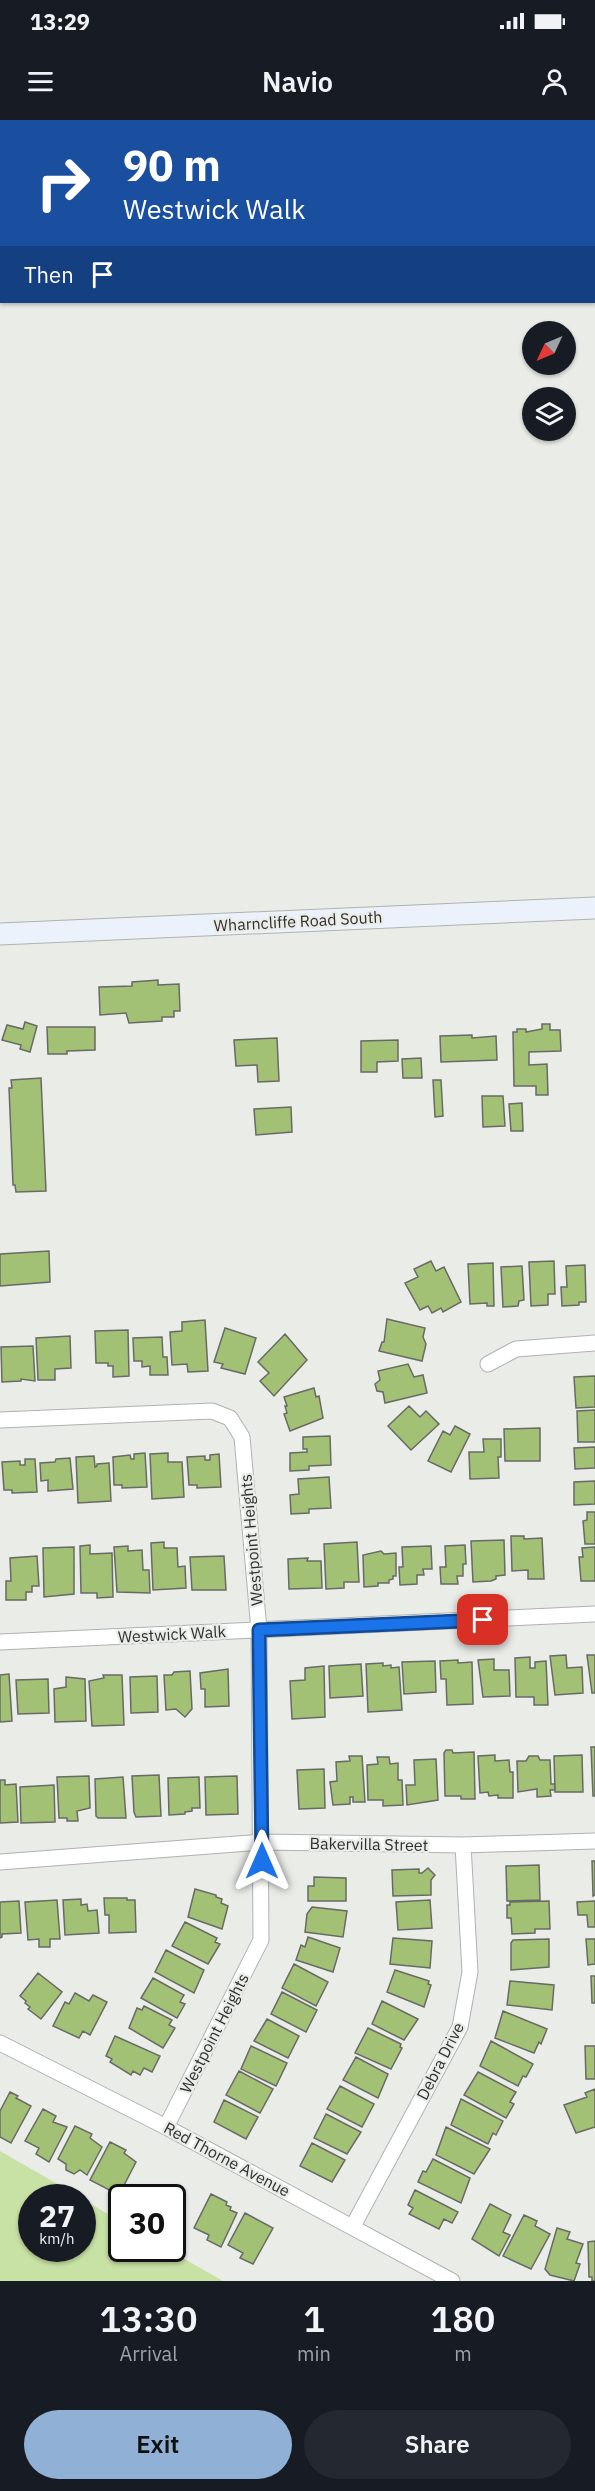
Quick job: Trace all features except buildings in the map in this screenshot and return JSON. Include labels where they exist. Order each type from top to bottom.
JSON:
[{"type":"main road","name":"Wharncliffe Road South","points":[[0,934],[595,908]]},
{"type":"street","points":[[488,1364],[516,1349],[595,1343]]},
{"type":"street","name":"Westpoint Heights","points":[[0,1420],[212,1411],[230,1418],[242,1437],[259,1630],[261,1940],[166,2127]]},
{"type":"street","name":"Westwick Walk","points":[[0,1642],[595,1614]]},
{"type":"street","name":"Bakervilla Street","points":[[0,1862],[262,1842],[463,1845],[595,1841]]},
{"type":"street","name":"Debra Drive","points":[[353,2226],[460,2027],[470,1972],[463,1845]]},
{"type":"street","name":"Red Thorne Avenue","points":[[0,2043],[166,2127],[452,2281]]},
{"type":"green space","points":[[0,2151],[57,2184],[18,2184],[18,2262],[96,2262],[96,2207],[108,2214],[108,2262],[186,2262],[186,2260],[223,2281],[0,2281]]},
{"type":"route","points":[[262,1861],[259,1630],[483,1620]]}]
